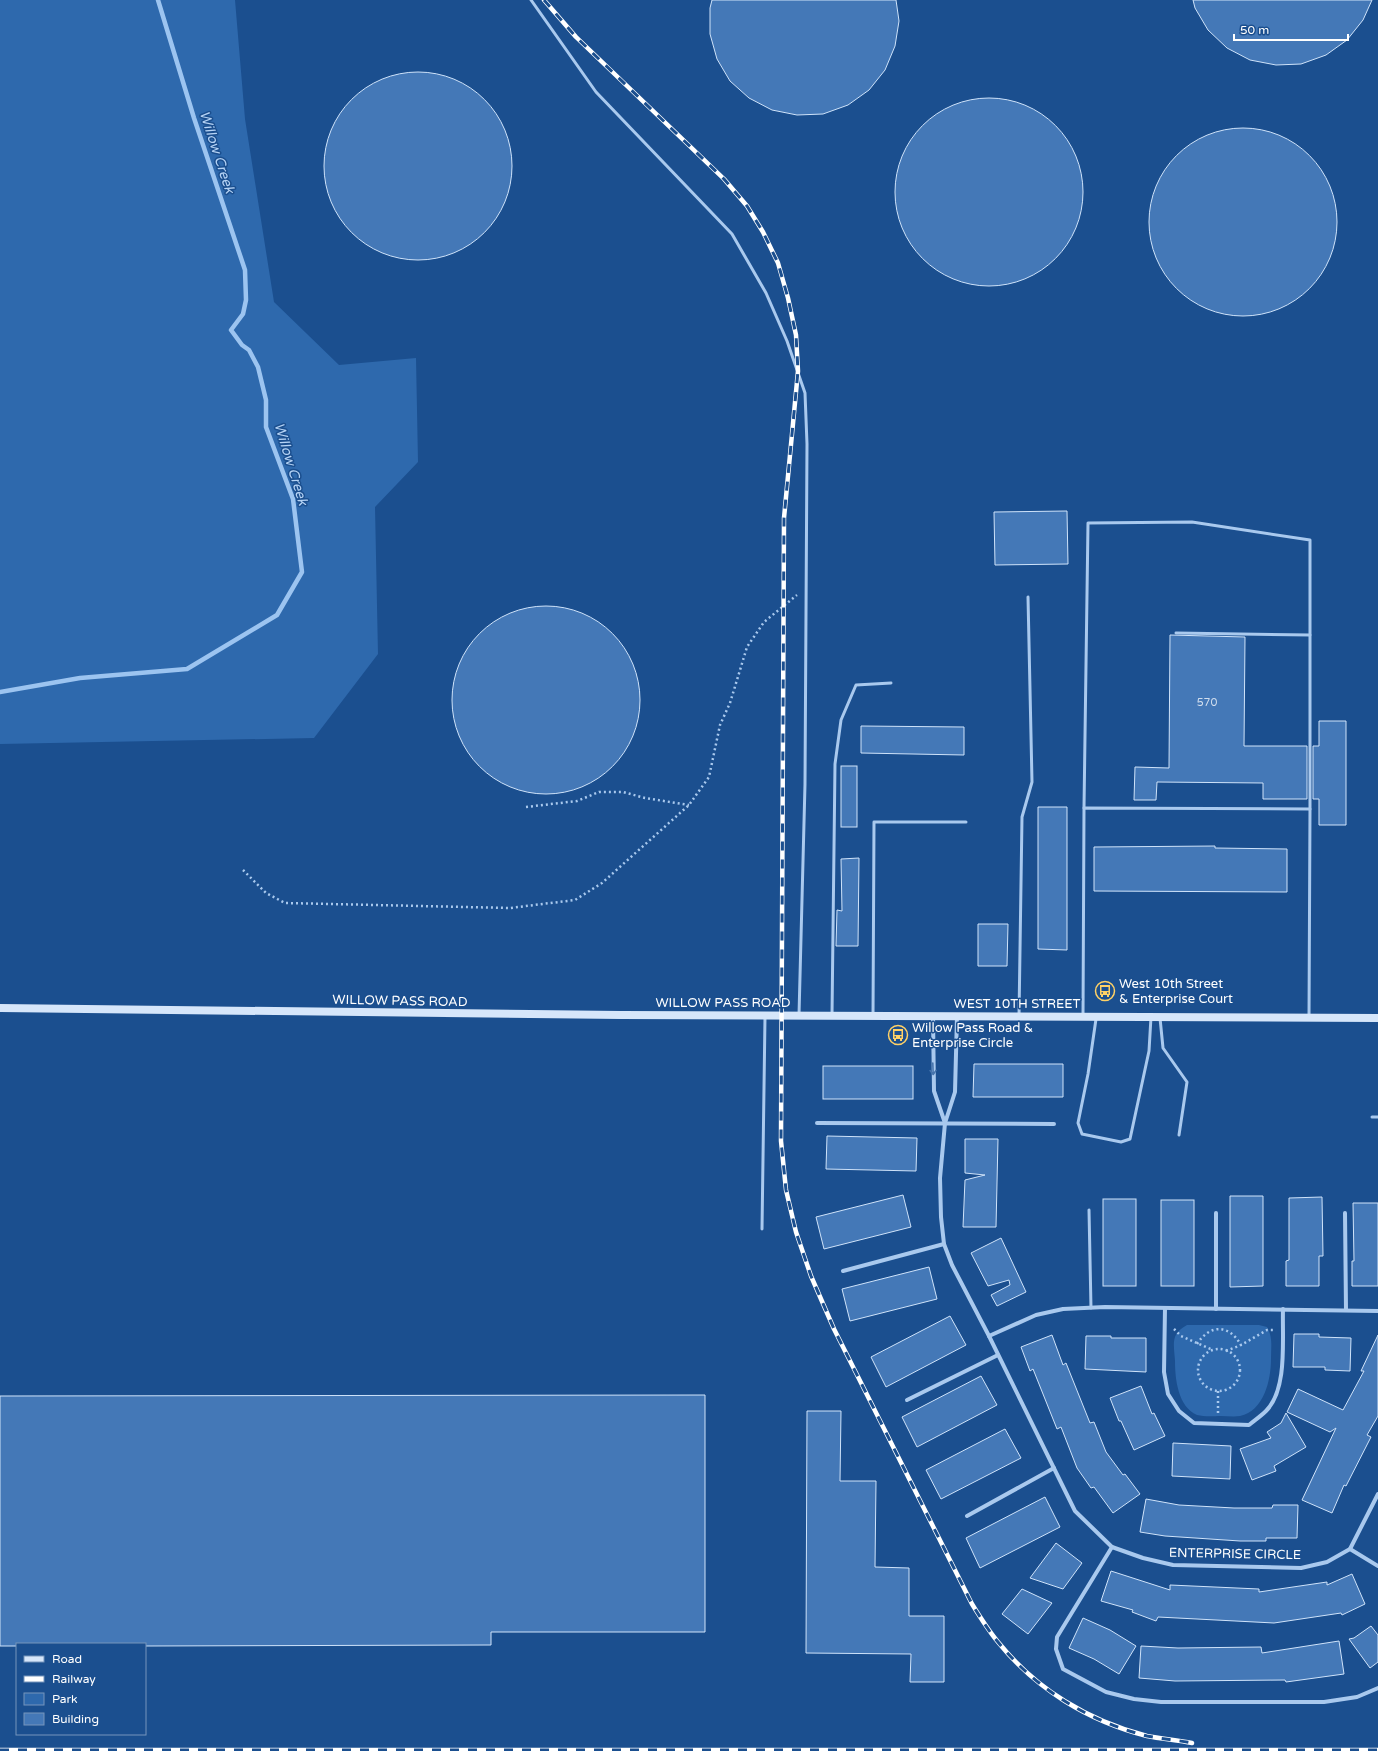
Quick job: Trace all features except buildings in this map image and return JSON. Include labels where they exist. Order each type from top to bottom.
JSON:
[{"type":"main road","name":"WILLOW PASS ROAD","points":[[0,1008],[597,1015],[799,1015]]},
{"type":"main road","name":"WEST 10TH STREET","points":[[799,1015],[1378,1018]]},
{"type":"street","name":"ENTERPRISE CIRCLE","points":[[933,1016],[934,1091],[945,1123]]},
{"type":"street","name":"ENTERPRISE CIRCLE","points":[[956,1016],[954,1092],[945,1123],[940,1178],[941,1217],[944,1244],[952,1265],[989,1336],[1075,1511],[1112,1547],[1143,1558],[1172,1565],[1301,1568],[1327,1562],[1350,1549]]},
{"type":"street","points":[[817,1123],[1054,1124]]},
{"type":"street","points":[[1216,1213],[1216,1309]]},
{"type":"street","points":[[1345,1213],[1346,1310]]},
{"type":"street","points":[[843,1271],[944,1244]]},
{"type":"street","points":[[1165,1308],[1164,1372],[1168,1394],[1179,1411],[1194,1423],[1249,1425],[1267,1410],[1277,1394],[1282,1370],[1282,1310]]},
{"type":"street","points":[[989,1336],[1036,1315],[1063,1309],[1165,1308],[1378,1311]]},
{"type":"street","points":[[907,1400],[998,1355]]},
{"type":"street","points":[[967,1516],[1054,1468]]},
{"type":"street","points":[[1378,1494],[1350,1549],[1378,1566]]},
{"type":"street","points":[[1112,1547],[1057,1637],[1056,1649],[1063,1669],[1106,1692],[1134,1699],[1161,1702],[1324,1702],[1357,1697],[1378,1688]]},
{"type":"lane","points":[[531,0],[596,92],[732,234],[766,293],[787,341],[805,393],[807,444],[805,784],[799,1015]]},
{"type":"lane","points":[[1083,1016],[1088,523],[1192,522],[1310,540],[1309,1018]]},
{"type":"lane","points":[[1019,1016],[1022,817],[1032,782],[1028,597]]},
{"type":"lane","points":[[1176,633],[1310,635]]},
{"type":"lane","points":[[832,1015],[835,764],[841,720],[856,685],[891,683]]},
{"type":"lane","points":[[1084,808],[1310,809]]},
{"type":"lane","points":[[873,1016],[874,822],[966,822]]},
{"type":"lane","points":[[762,1229],[765,1015]]},
{"type":"lane","points":[[1096,1017],[1088,1074],[1078,1123],[1082,1134],[1121,1142],[1130,1139],[1155,1017]]},
{"type":"lane","points":[[1155,1017],[1163,1048],[1187,1082],[1179,1135]]},
{"type":"lane","points":[[1372,1117],[1378,1117]]},
{"type":"lane","points":[[1089,1210],[1091,1308]]},
{"type":"path","points":[[243,870],[266,893],[285,903],[510,908],[575,900],[602,883],[689,806],[709,777],[720,726],[730,703],[747,647],[764,622],[806,587]]},
{"type":"path","points":[[526,807],[578,801],[599,792],[623,792],[645,798],[689,806]]},
{"type":"path","points":[[1165,1324],[1174,1329],[1181,1336],[1197,1344],[1213,1350],[1226,1351],[1241,1345],[1267,1330],[1282,1330]]},
{"type":"path","points":[[1197,1344],[1203,1336],[1213,1330],[1220,1329],[1228,1331],[1236,1336],[1241,1345]]},
{"type":"path","points":[[1213,1350],[1207,1353],[1199,1364],[1199,1376],[1206,1387],[1218,1391],[1231,1388],[1239,1377],[1240,1371],[1236,1359],[1226,1351]]},
{"type":"path","points":[[1218,1391],[1218,1424]]},
{"type":"green space","points":[[0,0],[235,0],[245,119],[274,302],[339,365],[416,358],[418,462],[375,507],[378,654],[314,738],[0,744]]},
{"type":"green space","points":[[1187,1325],[1259,1325],[1267,1327],[1271,1342],[1270,1376],[1264,1394],[1255,1408],[1240,1416],[1206,1416],[1197,1415],[1186,1406],[1177,1384],[1174,1340],[1178,1332]]},
{"type":"waterway","name":"Willow Creek","points":[[0,692],[80,678],[187,669],[277,615],[302,572],[293,499],[266,427],[266,400],[258,367],[249,350],[242,345],[231,330],[243,314],[246,300],[245,270],[194,118],[158,0]]},
{"type":"railway","points":[[544,0],[576,37],[724,179],[747,206],[763,232],[778,263],[788,298],[796,335],[798,371],[784,518],[781,1141],[786,1190],[796,1232],[811,1276],[834,1329],[972,1604],[998,1642],[1013,1659],[1046,1688],[1084,1712],[1125,1730],[1147,1736],[1192,1743]]},
{"type":"railway","points":[[0,1750],[1378,1750]]},
{"type":"place","name":"West 10th Street & Enterprise Court","points":[[1105,991]]},
{"type":"place","name":"Willow Pass Road & Enterprise Circle","points":[[898,1035]]}]
